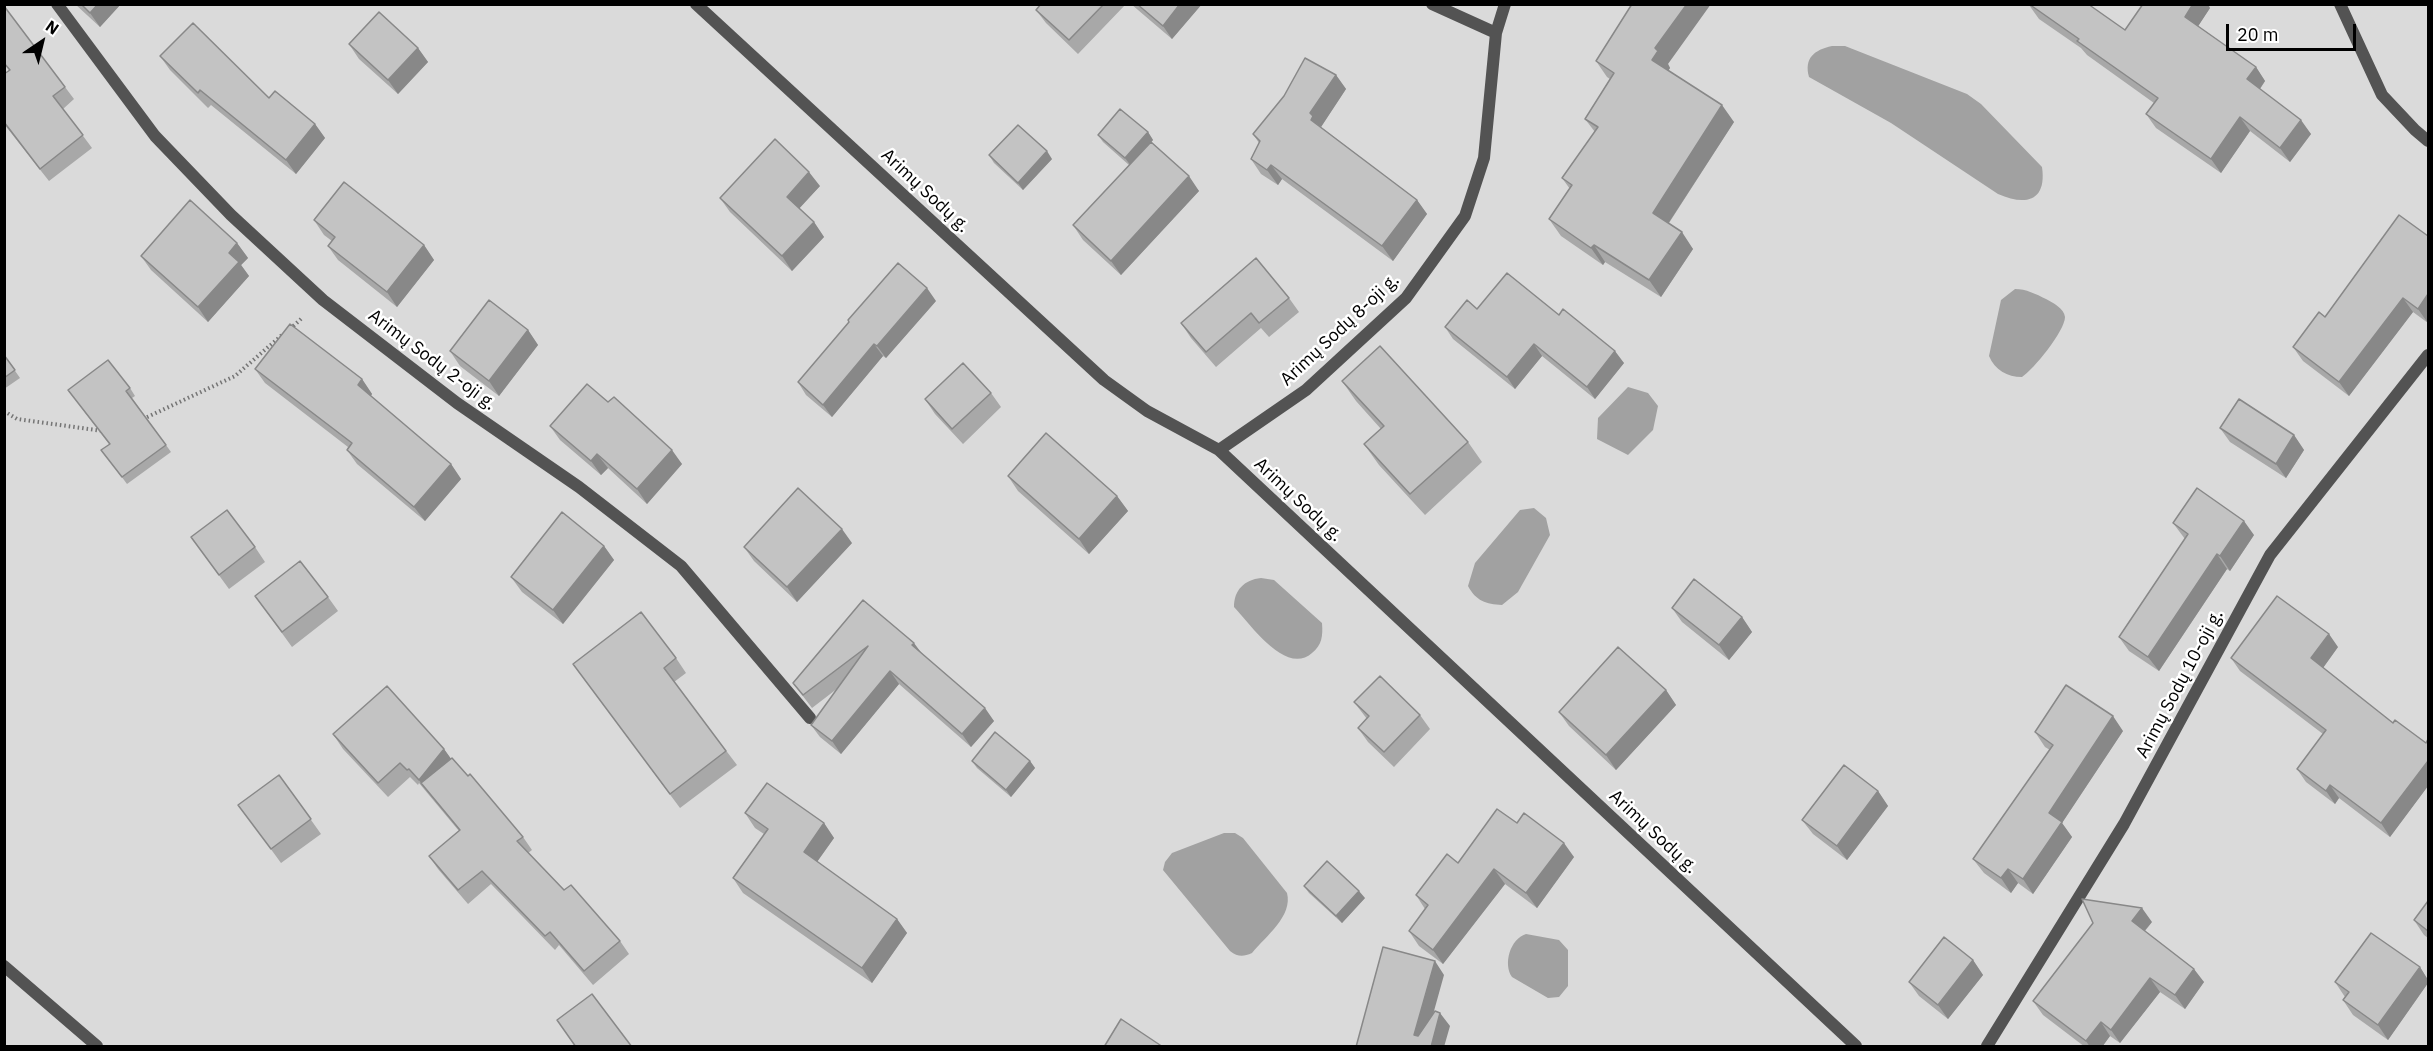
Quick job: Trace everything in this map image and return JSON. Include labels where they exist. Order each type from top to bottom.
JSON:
[{"type":"street","name":"Arimų Sodų 2-oji g.","points":[[57,4],[155,136],[231,215],[323,300],[457,403],[579,487],[681,566],[810,718]]},
{"type":"street","name":"Arimų Sodų g.","points":[[696,4],[1104,380],[1147,411],[1219,450],[1856,1047]]},
{"type":"street","points":[[1432,4],[1496,33]]},
{"type":"street","name":"Arimų Sodų 8-oji g.","points":[[1219,450],[1306,390],[1406,298],[1465,216],[1484,158],[1496,33],[1505,4]]},
{"type":"street","points":[[2340,4],[2382,95],[2428,141]]},
{"type":"street","name":"Arimų Sodų 10-oji g.","points":[[1987,1047],[2124,824],[2270,555],[2428,356]]},
{"type":"street","points":[[4,966],[97,1047]]},
{"type":"path","points":[[134,423],[235,376],[323,300]]},
{"type":"path","points":[[4,411],[17,419],[113,432]]},
{"type":"shaded area","points":[[5,5],[2428,5],[2428,1046],[5,1046]]},
{"type":"shaded area","points":[[1832,46],[1845,46],[1967,94],[1981,104],[2042,167],[2043,179],[2037,194],[2032,198],[2017,200],[1998,194],[1891,123],[1809,77],[1809,60],[1815,53]]},
{"type":"shaded area","points":[[2015,289],[2031,292],[2055,304],[2065,317],[2060,331],[2048,350],[2022,377],[2002,372],[1989,356],[2001,300]]},
{"type":"shaded area","points":[[1628,387],[1648,393],[1658,406],[1653,430],[1628,455],[1597,439],[1598,418]]},
{"type":"shaded area","points":[[1534,508],[1546,518],[1550,535],[1518,592],[1502,605],[1482,601],[1468,586],[1475,563],[1520,510]]},
{"type":"shaded area","points":[[1261,578],[1274,580],[1322,623],[1321,640],[1312,653],[1302,658],[1291,658],[1280,653],[1259,636],[1234,607],[1234,601],[1241,587]]},
{"type":"shaded area","points":[[1224,833],[1235,833],[1243,838],[1287,893],[1288,901],[1282,918],[1252,953],[1243,956],[1230,951],[1163,870],[1165,862],[1172,853]]},
{"type":"shaded area","points":[[1526,934],[1559,940],[1568,950],[1568,986],[1559,997],[1548,998],[1512,977],[1509,972],[1508,959],[1512,946]]},
{"type":"building","points":[[81,4],[98,4],[90,13]]},
{"type":"building","points":[[1041,4],[1104,4],[1069,40],[1036,10]]},
{"type":"building","points":[[1137,4],[1180,4],[1163,26]]},
{"type":"building","points":[[1632,4],[1687,4],[1655,48],[1658,51],[1652,60],[1722,105],[1653,213],[1682,232],[1649,280],[1594,245],[1591,248],[1549,219],[1572,185],[1562,178],[1598,127],[1585,119],[1614,73],[1596,61]]},
{"type":"building","points":[[2029,4],[2088,4],[2125,30],[2143,4],[2193,4],[2185,17],[2256,67],[2247,79],[2301,120],[2280,148],[2240,117],[2211,159],[2146,114],[2158,98]]},
{"type":"building","points":[[4,6],[65,87],[53,96],[83,135],[40,169],[4,122],[4,74],[10,70],[4,63]]},
{"type":"building","points":[[379,12],[418,48],[388,80],[349,44]]},
{"type":"building","points":[[193,23],[269,98],[275,91],[315,124],[286,160],[200,90],[198,93],[160,56]]},
{"type":"building","points":[[1305,58],[1336,75],[1310,113],[1313,116],[1311,120],[1417,200],[1382,246],[1271,165],[1267,170],[1251,159],[1260,141],[1253,134],[1284,96]]},
{"type":"building","points":[[1120,109],[1148,132],[1125,158],[1098,135]]},
{"type":"building","points":[[1018,125],[1047,151],[1018,183],[989,155]]},
{"type":"building","points":[[775,139],[809,172],[787,197],[814,222],[782,256],[720,198]]},
{"type":"building","points":[[1151,142],[1189,176],[1111,261],[1073,225]]},
{"type":"building","points":[[344,182],[424,245],[387,292],[328,246],[335,237],[314,220]]},
{"type":"building","points":[[190,200],[237,243],[229,253],[239,262],[198,307],[141,256]]},
{"type":"building","points":[[2399,215],[2428,236],[2428,294],[2418,309],[2403,298],[2339,382],[2293,347],[2319,312],[2325,317]]},
{"type":"building","points":[[1256,258],[1289,298],[1259,323],[1251,313],[1206,352],[1181,323]]},
{"type":"building","points":[[898,263],[927,288],[877,346],[874,344],[823,405],[798,382]]},
{"type":"building","points":[[1507,273],[1559,315],[1563,309],[1615,351],[1587,387],[1534,344],[1507,377],[1445,327],[1467,300],[1477,309]]},
{"type":"building","points":[[489,300],[528,330],[489,381],[450,351]]},
{"type":"building","points":[[290,324],[362,379],[358,385],[451,464],[414,507],[347,450],[352,443],[255,369]]},
{"type":"building","points":[[1380,346],[1468,442],[1410,494],[1364,444],[1384,426],[1342,381]]},
{"type":"building","points":[[4,355],[15,370],[4,378]]},
{"type":"building","points":[[108,360],[130,388],[126,391],[166,445],[122,477],[101,450],[110,444],[68,390]]},
{"type":"building","points":[[963,363],[991,393],[952,429],[925,399]]},
{"type":"building","points":[[587,384],[608,402],[614,397],[672,450],[637,489],[597,454],[591,461],[550,426]]},
{"type":"building","points":[[2239,399],[2294,435],[2276,464],[2220,428]]},
{"type":"building","points":[[1046,433],[1117,496],[1079,539],[1008,476]]},
{"type":"building","points":[[798,488],[842,529],[787,587],[744,547]]},
{"type":"building","points":[[2197,488],[2244,521],[2220,556],[2217,554],[2148,657],[2119,637],[2188,534],[2173,523]]},
{"type":"building","points":[[227,510],[255,547],[219,575],[191,537]]},
{"type":"building","points":[[562,512],[604,546],[553,610],[511,577]]},
{"type":"building","points":[[300,561],[328,597],[282,632],[255,596]]},
{"type":"building","points":[[1694,579],[1742,617],[1719,645],[1672,608]]},
{"type":"building","points":[[2277,596],[2329,634],[2311,658],[2393,723],[2395,720],[2426,743],[2428,739],[2428,761],[2381,823],[2330,785],[2326,791],[2297,769],[2326,730],[2231,658]]},
{"type":"building","points":[[863,600],[985,708],[962,734],[890,671],[832,741],[811,725],[868,646],[803,695],[793,683]]},
{"type":"building","points":[[641,612],[676,658],[664,668],[726,751],[670,794],[573,664]]},
{"type":"building","points":[[1618,647],[1666,690],[1606,755],[1559,712]]},
{"type":"building","points":[[1380,676],[1420,715],[1384,752],[1358,728],[1369,716],[1354,702]]},
{"type":"building","points":[[2066,685],[2113,716],[2049,813],[2062,822],[2023,879],[2008,869],[2001,878],[1973,859],[2053,745],[2035,732]]},
{"type":"building","points":[[387,686],[444,749],[419,780],[400,763],[378,783],[333,734]]},
{"type":"building","points":[[995,732],[1030,761],[1006,790],[972,761]]},
{"type":"building","points":[[452,758],[468,776],[470,774],[523,837],[517,841],[564,890],[571,885],[620,941],[584,971],[550,932],[545,936],[482,871],[458,890],[429,856],[460,830],[421,783]]},
{"type":"building","points":[[1844,765],[1878,791],[1837,846],[1802,820]]},
{"type":"building","points":[[279,775],[311,819],[271,849],[238,805]]},
{"type":"building","points":[[767,783],[824,823],[804,852],[897,919],[862,968],[733,878],[768,829],[745,813]]},
{"type":"building","points":[[1497,809],[1517,823],[1524,813],[1564,843],[1526,893],[1494,869],[1433,950],[1409,931],[1428,905],[1416,895],[1447,854],[1458,863]]},
{"type":"building","points":[[1327,861],[1359,891],[1336,916],[1304,886]]},
{"type":"building","points":[[2082,899],[2142,908],[2132,921],[2194,969],[2175,995],[2150,978],[2111,1030],[2101,1022],[2086,1041],[2033,1001],[2093,923]]},
{"type":"building","points":[[2428,901],[2428,931],[2414,920]]},
{"type":"building","points":[[2371,933],[2420,967],[2378,1025],[2343,1000],[2349,992],[2335,982]]},
{"type":"building","points":[[1944,937],[1973,960],[1938,1005],[1909,982]]},
{"type":"building","points":[[1383,947],[1435,961],[1414,1035],[1418,1036],[1435,1011],[1440,1013],[1431,1047],[1356,1047]]},
{"type":"building","points":[[592,994],[632,1047],[576,1047],[557,1020]]},
{"type":"building","points":[[1121,1019],[1163,1047],[1104,1047]]}]
